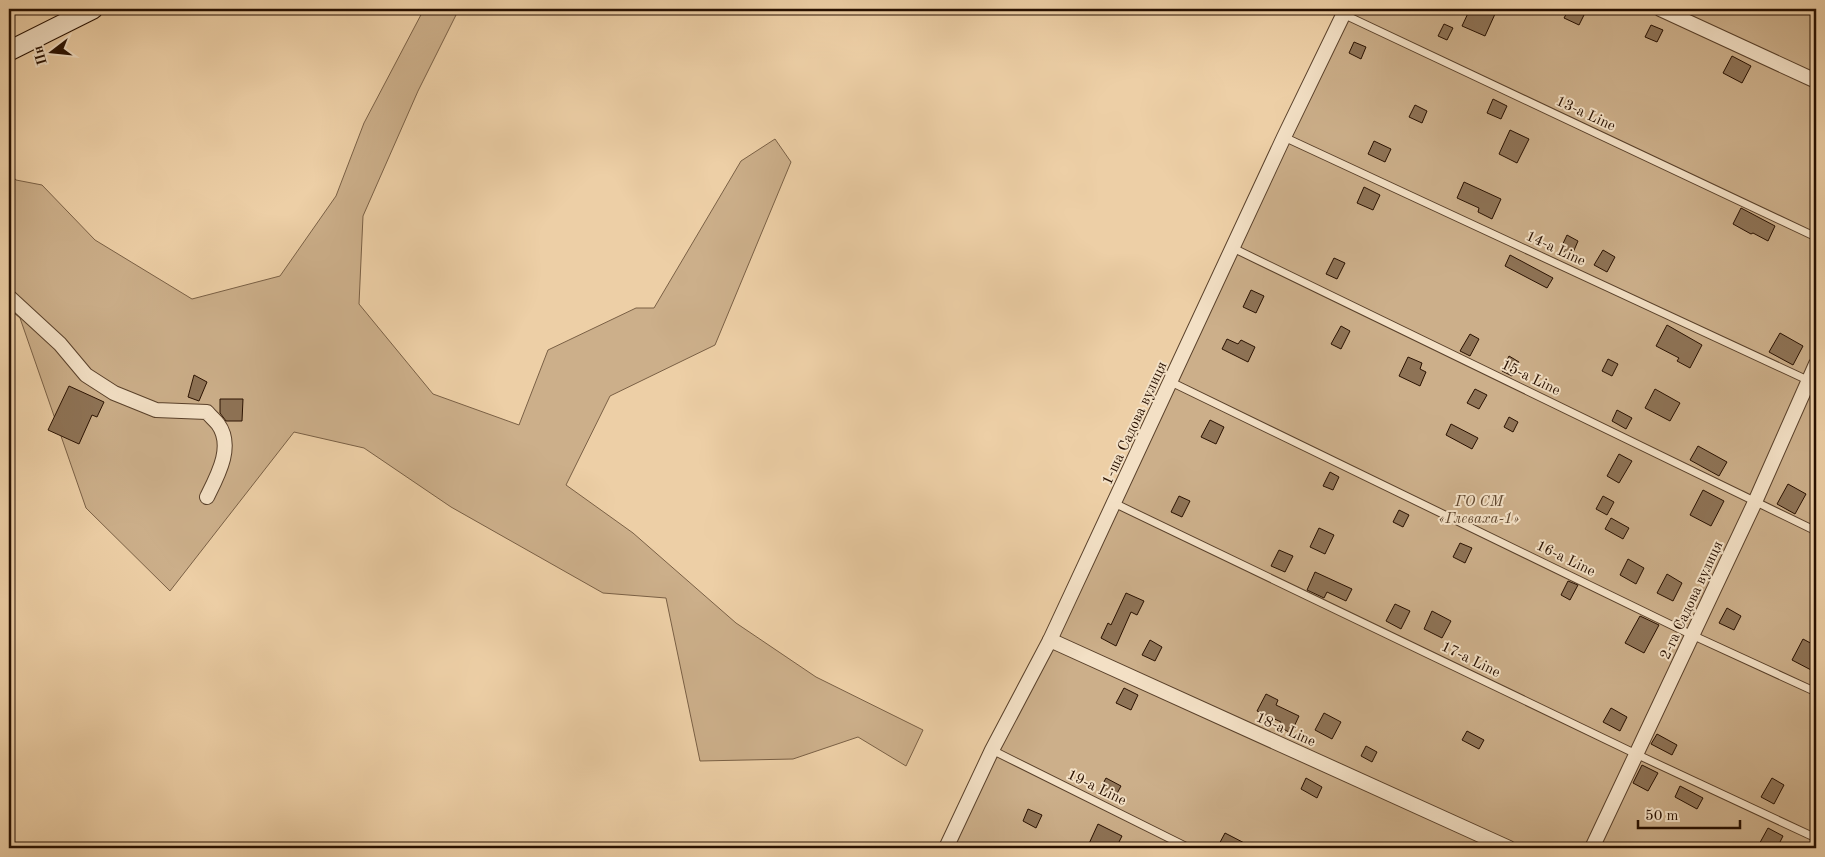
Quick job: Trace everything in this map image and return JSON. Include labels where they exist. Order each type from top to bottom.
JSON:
[{"type":"street","points":[[9,52],[94,9]]},
{"type":"street","points":[[1660,9],[1816,80]]},
{"type":"street","name":"1-ша Садова вулиця","points":[[946,848],[992,750],[1050,640],[1344,11]]},
{"type":"street","points":[[9,298],[60,344],[86,375],[114,393],[156,410],[207,412],[219,425],[226,447],[218,476],[207,497]]},
{"type":"street","name":"2-га Садова вулиця","points":[[1592,848],[1812,382],[1816,364]]},
{"type":"street","name":"18-a Line","points":[[1050,640],[1509,848]]},
{"type":"lane","name":"13-a Line","points":[[1344,11],[1816,237]]},
{"type":"lane","name":"14-a Line","points":[[1284,137],[1812,382]]},
{"type":"lane","name":"15-a Line","points":[[1233,248],[1816,531]]},
{"type":"lane","name":"16-a Line","points":[[1171,382],[1692,635],[1816,692]]},
{"type":"lane","name":"17-a Line","points":[[1114,503],[1636,754],[1816,838]]},
{"type":"lane","name":"19-a Line","points":[[992,750],[1189,848]]},
{"type":"green space","points":[[424,9],[459,9],[418,91],[363,216],[359,304],[433,394],[519,425],[548,350],[636,308],[654,308],[741,161],[775,139],[791,162],[715,345],[610,396],[566,485],[633,533],[736,623],[816,677],[923,730],[906,766],[858,737],[793,759],[700,761],[666,598],[603,593],[451,507],[364,448],[294,432],[170,591],[86,508],[20,318],[9,309],[9,172],[16,180],[42,185],[95,240],[192,299],[280,276],[336,196],[364,123]]},
{"type":"green space","name":"ГО СМ «Глеваха-1»","points":[[1342,9],[1816,9],[1816,848],[946,848]]},
{"type":"building","points":[[1470,9],[1484,9],[1495,14],[1485,36],[1462,26]]},
{"type":"building","points":[[1569,9],[1587,9],[1579,25],[1564,18]]},
{"type":"building","points":[[1444,24],[1453,28],[1447,40],[1438,36]]},
{"type":"building","points":[[1651,25],[1663,30],[1657,42],[1645,37]]},
{"type":"building","points":[[1354,42],[1366,47],[1361,59],[1349,53]]},
{"type":"building","points":[[1732,56],[1751,66],[1742,83],[1723,73]]},
{"type":"building","points":[[1493,99],[1507,106],[1501,119],[1487,113]]},
{"type":"building","points":[[1415,105],[1427,111],[1422,123],[1409,117]]},
{"type":"building","points":[[1510,130],[1529,139],[1517,163],[1499,154]]},
{"type":"building","points":[[1374,141],[1391,149],[1385,162],[1368,154]]},
{"type":"building","points":[[1464,182],[1501,199],[1492,219],[1478,212],[1479,208],[1457,198]]},
{"type":"building","points":[[1364,187],[1380,195],[1373,210],[1357,203]]},
{"type":"building","points":[[1741,208],[1775,226],[1768,241],[1733,224]]},
{"type":"building","points":[[1567,235],[1578,241],[1572,255],[1560,250]]},
{"type":"building","points":[[1603,250],[1615,257],[1607,272],[1594,265]]},
{"type":"building","points":[[1510,255],[1553,278],[1547,288],[1505,266]]},
{"type":"building","points":[[1334,258],[1345,263],[1337,279],[1326,274]]},
{"type":"building","points":[[1251,290],[1264,296],[1256,313],[1243,307]]},
{"type":"building","points":[[1667,325],[1702,345],[1690,368],[1677,361],[1679,358],[1656,346]]},
{"type":"building","points":[[1341,326],[1350,331],[1341,349],[1331,344]]},
{"type":"building","points":[[1780,333],[1803,346],[1793,365],[1769,352]]},
{"type":"building","points":[[1470,334],[1479,339],[1470,356],[1460,351]]},
{"type":"building","points":[[1227,339],[1238,344],[1241,340],[1255,347],[1248,362],[1222,349]]},
{"type":"building","points":[[1509,356],[1519,362],[1512,376],[1502,371]]},
{"type":"building","points":[[1408,357],[1422,363],[1420,369],[1426,372],[1420,386],[1399,376]]},
{"type":"building","points":[[1608,359],[1618,364],[1612,376],[1602,371]]},
{"type":"building","points":[[194,375],[207,382],[199,401],[188,397]]},
{"type":"building","points":[[69,386],[104,402],[97,417],[92,415],[79,444],[48,430]]},
{"type":"building","points":[[1475,389],[1487,395],[1479,409],[1467,403]]},
{"type":"building","points":[[1655,389],[1680,403],[1670,421],[1645,408]]},
{"type":"building","points":[[220,399],[243,399],[242,421],[226,421],[220,413]]},
{"type":"building","points":[[1617,410],[1632,418],[1626,429],[1612,421]]},
{"type":"building","points":[[1509,417],[1518,422],[1513,432],[1504,427]]},
{"type":"building","points":[[1210,420],[1224,427],[1216,444],[1201,437]]},
{"type":"building","points":[[1451,424],[1478,438],[1472,449],[1446,435]]},
{"type":"building","points":[[1698,446],[1727,462],[1719,476],[1690,460]]},
{"type":"building","points":[[1619,454],[1632,461],[1619,483],[1607,476]]},
{"type":"building","points":[[1330,472],[1339,477],[1333,490],[1323,486]]},
{"type":"building","points":[[1788,484],[1806,494],[1795,514],[1777,504]]},
{"type":"building","points":[[1703,490],[1724,501],[1711,526],[1690,515]]},
{"type":"building","points":[[1179,496],[1190,501],[1182,517],[1171,512]]},
{"type":"building","points":[[1603,496],[1614,502],[1607,515],[1596,509]]},
{"type":"building","points":[[1399,510],[1409,515],[1403,527],[1393,522]]},
{"type":"building","points":[[1611,518],[1629,528],[1623,539],[1605,529]]},
{"type":"building","points":[[1319,528],[1334,535],[1325,554],[1310,547]]},
{"type":"building","points":[[1460,543],[1472,548],[1465,563],[1453,557]]},
{"type":"building","points":[[1279,550],[1293,556],[1285,572],[1271,566]]},
{"type":"building","points":[[1628,559],[1644,568],[1636,584],[1620,575]]},
{"type":"building","points":[[1315,572],[1352,589],[1346,601],[1327,592],[1324,598],[1307,590]]},
{"type":"building","points":[[1667,574],[1682,583],[1673,601],[1657,593]]},
{"type":"building","points":[[1568,581],[1578,585],[1570,600],[1561,595]]},
{"type":"building","points":[[1126,593],[1144,601],[1137,615],[1131,612],[1116,646],[1101,638],[1108,623],[1111,625]]},
{"type":"building","points":[[1395,604],[1410,611],[1401,629],[1386,621]]},
{"type":"building","points":[[1727,608],[1741,616],[1734,630],[1719,623]]},
{"type":"building","points":[[1432,611],[1451,621],[1442,638],[1424,629]]},
{"type":"building","points":[[1640,616],[1659,625],[1644,653],[1625,643]]},
{"type":"building","points":[[1803,639],[1816,646],[1816,664],[1813,671],[1792,660]]},
{"type":"building","points":[[1150,640],[1162,647],[1155,661],[1142,655]]},
{"type":"building","points":[[1124,688],[1138,695],[1131,710],[1116,703]]},
{"type":"building","points":[[1266,694],[1278,700],[1276,705],[1299,716],[1291,733],[1279,727],[1281,722],[1257,711]]},
{"type":"building","points":[[1611,708],[1627,717],[1620,731],[1603,722]]},
{"type":"building","points":[[1324,713],[1341,722],[1332,739],[1315,730]]},
{"type":"building","points":[[1467,731],[1484,740],[1479,749],[1462,740]]},
{"type":"building","points":[[1657,734],[1677,745],[1672,755],[1651,744]]},
{"type":"building","points":[[1366,746],[1377,752],[1372,762],[1361,756]]},
{"type":"building","points":[[1642,765],[1658,773],[1648,791],[1633,783]]},
{"type":"building","points":[[1106,778],[1121,786],[1113,801],[1098,793]]},
{"type":"building","points":[[1306,778],[1322,787],[1317,798],[1301,789]]},
{"type":"building","points":[[1772,778],[1784,785],[1774,804],[1761,797]]},
{"type":"building","points":[[1680,786],[1703,798],[1697,809],[1675,797]]},
{"type":"building","points":[[1028,809],[1042,815],[1036,828],[1023,821]]},
{"type":"building","points":[[1098,824],[1122,836],[1116,848],[1087,848]]},
{"type":"building","points":[[1768,828],[1783,836],[1777,848],[1757,848]]},
{"type":"building","points":[[1225,833],[1254,848],[1217,848]]}]
